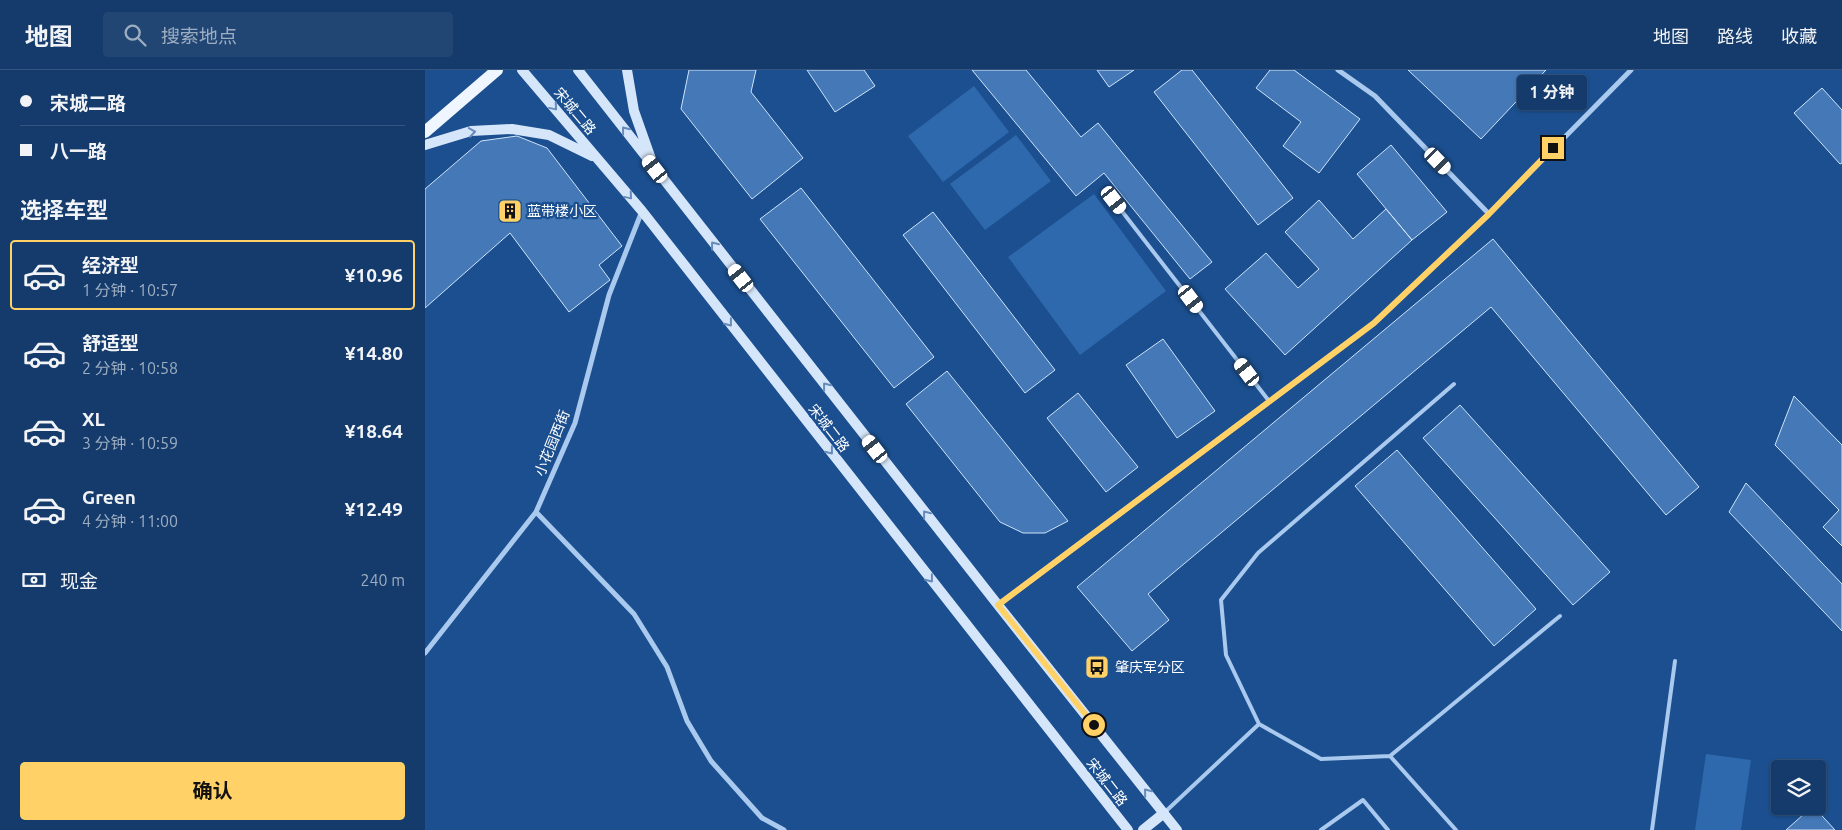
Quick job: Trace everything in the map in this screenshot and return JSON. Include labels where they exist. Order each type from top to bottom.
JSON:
[{"type":"main road","points":[[425,132],[497,70]]},
{"type":"main road","name":"宋城二路","points":[[523,70],[641,211],[1128,830]]},
{"type":"main road","name":"宋城二路","points":[[578,70],[1177,830]]},
{"type":"main road","points":[[627,70],[633,111],[655,169]]},
{"type":"main road","points":[[425,145],[471,131],[512,129],[549,135],[597,158]]},
{"type":"main road","points":[[1143,830],[1165,814]]},
{"type":"street","points":[[1337,70],[1375,96],[1489,214]]},
{"type":"street","points":[[998,605],[1374,323],[1489,214],[1631,70]]},
{"type":"street","name":"小花园西街","points":[[425,653],[536,512],[575,423],[609,296],[641,211]]},
{"type":"street","points":[[536,512],[635,614],[667,666],[687,721],[711,761],[762,818],[784,830]]},
{"type":"lane","points":[[1114,200],[1269,401]]},
{"type":"lane","points":[[1454,384],[1258,553],[1221,600],[1227,655],[1259,724],[1321,759],[1391,756],[1560,616]]},
{"type":"lane","points":[[1653,830],[1675,661]]},
{"type":"lane","points":[[1165,814],[1259,724]]},
{"type":"lane","points":[[1391,756],[1456,830]]},
{"type":"lane","points":[[1321,830],[1363,800],[1388,830]]},
{"type":"shaded area","points":[[974,86],[1009,132],[943,182],[908,136]]},
{"type":"shaded area","points":[[1016,135],[1051,181],[985,230],[950,184]]},
{"type":"shaded area","points":[[1094,194],[1166,291],[1080,355],[1008,257]]},
{"type":"shaded area","points":[[1706,754],[1751,760],[1741,830],[1695,830]]},
{"type":"building","points":[[689,70],[756,70],[751,92],[803,158],[752,199],[681,109]]},
{"type":"building","points":[[807,70],[864,70],[875,86],[835,112]]},
{"type":"building","points":[[972,70],[1026,70],[1081,137],[1098,123],[1212,262],[1190,279],[1104,173],[1076,196]]},
{"type":"building","points":[[1097,70],[1134,70],[1109,87]]},
{"type":"building","points":[[1182,70],[1192,70],[1293,198],[1258,225],[1154,92]]},
{"type":"building","points":[[1270,70],[1294,70],[1360,119],[1319,173],[1283,146],[1301,122],[1256,88]]},
{"type":"building","points":[[1408,70],[1546,70],[1481,139]]},
{"type":"building","points":[[1822,88],[1842,110],[1842,163],[1840,164],[1794,113]]},
{"type":"building","name":"蓝带楼小区","points":[[517,136],[547,148],[622,246],[599,265],[610,280],[569,312],[510,233],[425,308],[425,189],[481,141]]},
{"type":"building","points":[[1391,145],[1447,212],[1412,240],[1357,174]]},
{"type":"building","points":[[801,188],[934,357],[894,388],[760,219]]},
{"type":"building","points":[[1319,200],[1353,239],[1386,209],[1412,240],[1285,355],[1225,289],[1266,253],[1298,288],[1319,269],[1285,232]]},
{"type":"building","points":[[933,212],[1055,370],[1025,393],[903,235]]},
{"type":"building","points":[[1493,239],[1699,487],[1666,515],[1491,307],[1148,594],[1169,620],[1132,651],[1077,587]]},
{"type":"building","points":[[1163,339],[1215,411],[1177,438],[1126,365]]},
{"type":"building","points":[[947,371],[1068,521],[1045,533],[1023,533],[1000,522],[906,404]]},
{"type":"building","points":[[1078,393],[1138,467],[1106,492],[1047,418]]},
{"type":"building","points":[[1794,396],[1842,445],[1842,546],[1823,527],[1839,510],[1775,445]]},
{"type":"building","points":[[1460,405],[1610,572],[1573,605],[1423,438]]},
{"type":"building","points":[[1397,450],[1536,609],[1494,646],[1355,486]]},
{"type":"building","points":[[1746,483],[1842,584],[1842,631],[1729,512]]},
{"type":"building","points":[[1803,815],[1821,815],[1835,830],[1786,830]]},
{"type":"place","name":"蓝带楼小区","points":[[510,211]]},
{"type":"place","name":"肇庆军分区","points":[[1097,667]]},
{"type":"route","points":[[1094,725],[998,605],[1374,323],[1489,214],[1553,148]]}]
